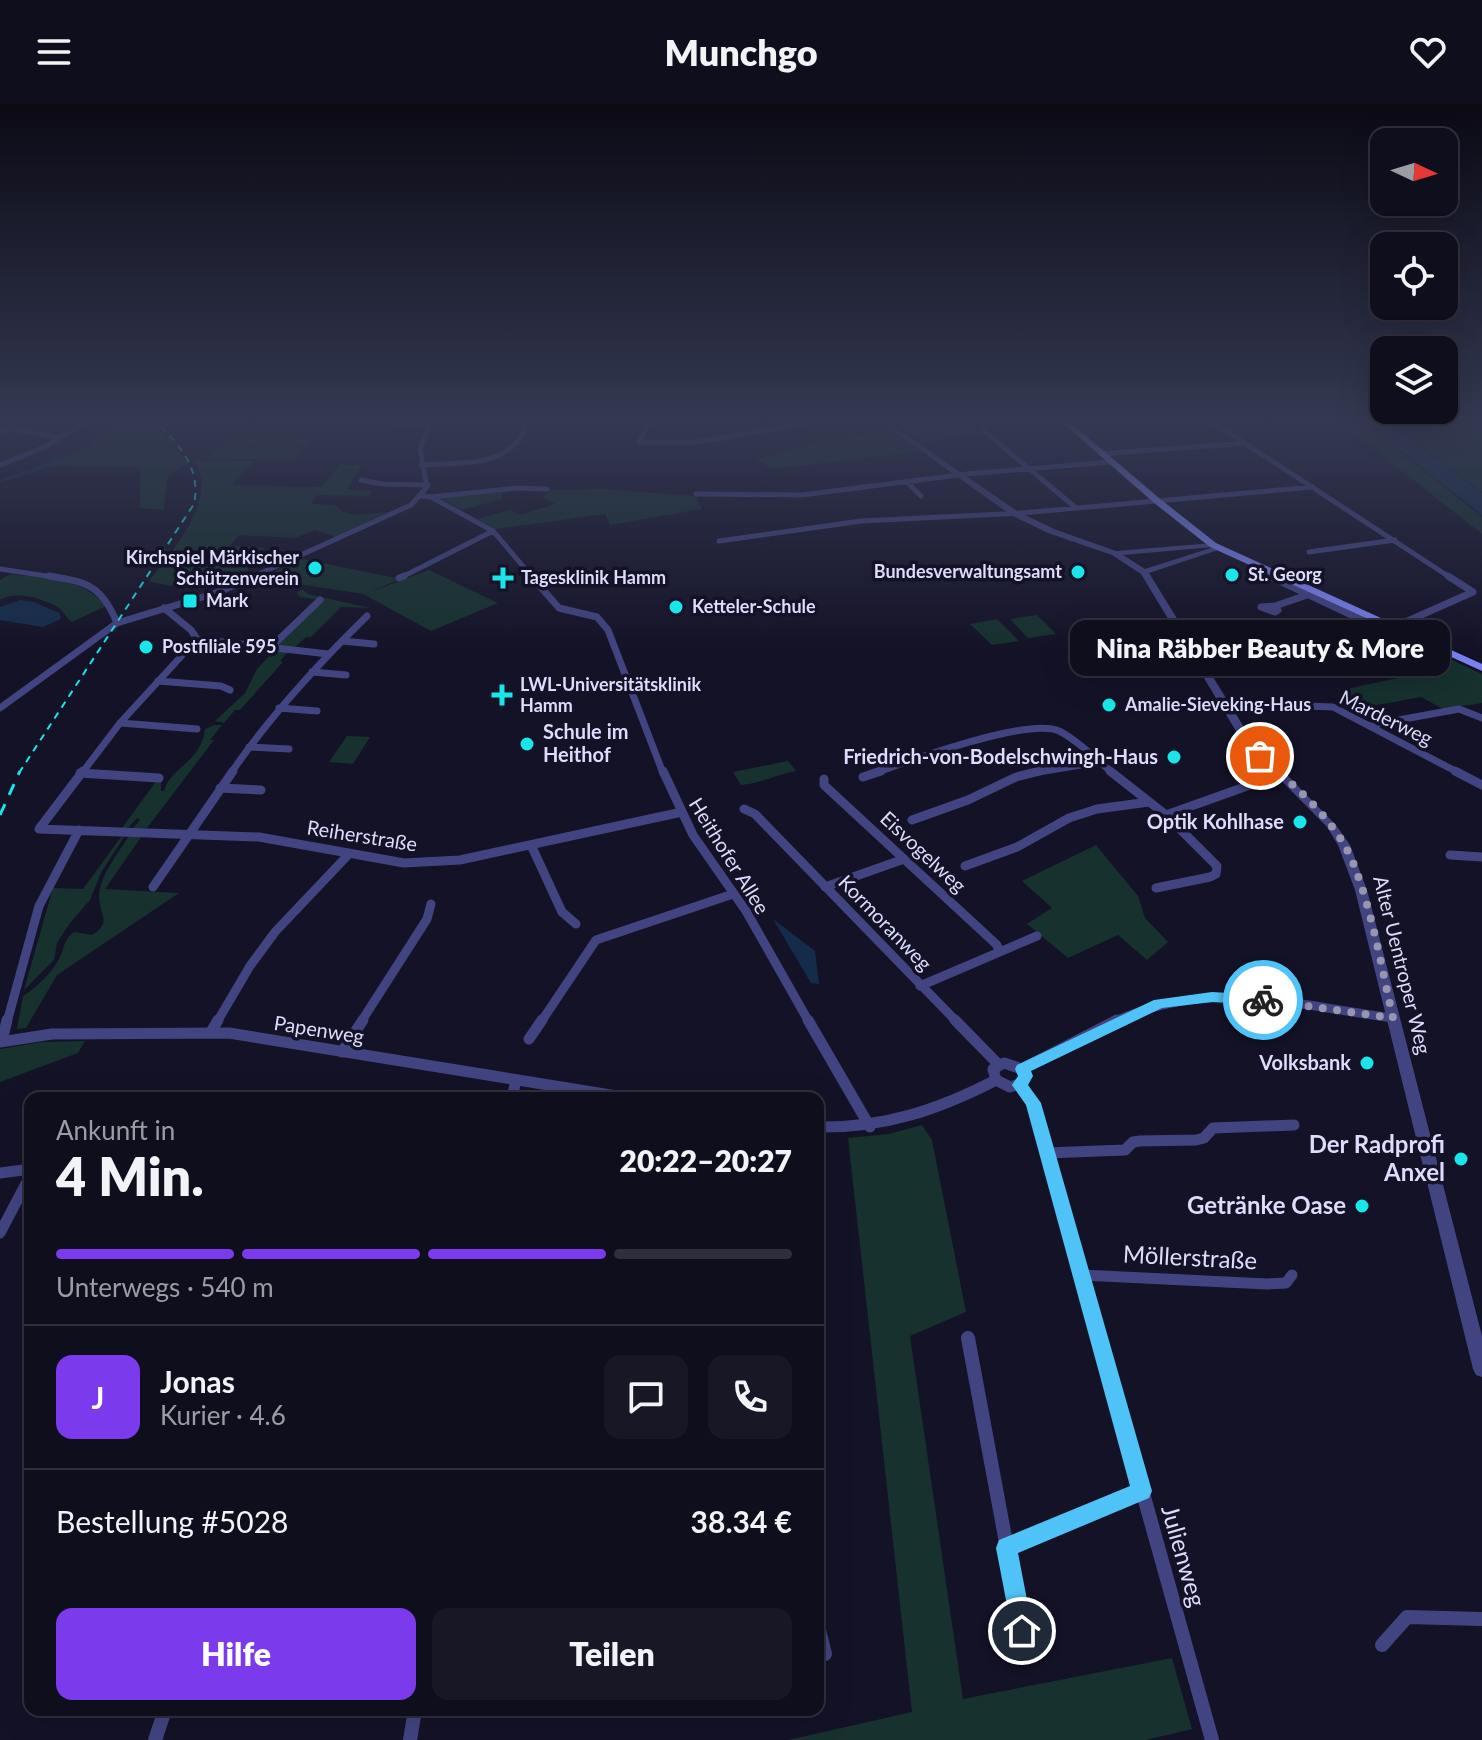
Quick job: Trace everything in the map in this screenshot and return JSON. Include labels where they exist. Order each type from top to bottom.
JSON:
[{"type":"main road","points":[[1156,500],[1198,535],[1217,546],[1389,629],[1482,668]]},
{"type":"street","points":[[0,708],[117,623],[243,581],[421,499]]},
{"type":"street","name":"Heithofer Allee","points":[[433,499],[493,531],[559,608],[588,614],[602,621],[668,785],[682,812],[870,1127]]},
{"type":"street","points":[[995,499],[1014,513],[1051,531],[1115,553],[1181,546],[1217,546]]},
{"type":"street","points":[[1066,499],[1076,508]]},
{"type":"street","points":[[719,541],[851,521],[1014,513],[1164,499]]},
{"type":"street","points":[[1276,657],[1331,647],[1389,629],[1473,592],[1332,499]]},
{"type":"street","points":[[399,578],[493,531]]},
{"type":"street","points":[[1181,546],[1197,542],[1198,535]]},
{"type":"street","points":[[1309,552],[1395,540]]},
{"type":"street","points":[[1205,554],[1217,546]]},
{"type":"street","name":"Alter Uentroper Weg","points":[[1115,553],[1144,572],[1246,739],[1331,825],[1351,858],[1482,1369]]},
{"type":"street","points":[[1144,572],[1205,554],[1233,554]]},
{"type":"street","points":[[1261,567],[1272,579],[1389,629]]},
{"type":"street","points":[[0,569],[78,582],[110,602],[117,623]]},
{"type":"street","points":[[1275,606],[1307,595]]},
{"type":"street","points":[[271,647],[320,600]]},
{"type":"street","points":[[164,608],[191,630],[197,639]]},
{"type":"street","points":[[153,887],[279,708],[367,616]]},
{"type":"street","points":[[197,639],[328,654]]},
{"type":"street","points":[[80,773],[120,723],[197,639]]},
{"type":"street","points":[[342,641],[374,644]]},
{"type":"street","points":[[312,672],[346,675]]},
{"type":"street","points":[[158,681],[221,686],[230,690]]},
{"type":"street","name":"Marderweg","points":[[1222,703],[1324,705],[1341,709],[1482,785]]},
{"type":"street","points":[[279,708],[317,711]]},
{"type":"street","points":[[1371,725],[1459,709],[1482,718]]},
{"type":"street","points":[[120,723],[197,729]]},
{"type":"street","points":[[863,777],[980,741],[1052,729],[1061,732],[1166,815],[1218,869],[1210,877],[1156,888]]},
{"type":"street","points":[[249,747],[289,749]]},
{"type":"street","points":[[912,820],[968,800],[1016,777],[1099,762]]},
{"type":"street","points":[[80,773],[159,778]]},
{"type":"street","name":"Reiherstraße","points":[[80,773],[39,829],[259,837],[348,855],[427,864],[682,812]]},
{"type":"street","points":[[1166,815],[1281,774]]},
{"type":"street","name":"Eisvogelweg","points":[[824,779],[824,785],[997,945],[999,952]]},
{"type":"street","points":[[220,788],[261,790]]},
{"type":"street","points":[[965,866],[1017,847],[1069,818],[1097,809],[1149,802]]},
{"type":"street","name":"Kormoranweg","points":[[744,809],[755,814],[998,1064]]},
{"type":"street","points":[[1,1041],[39,901],[55,865],[79,830]]},
{"type":"street","points":[[531,845],[562,912],[576,924]]},
{"type":"street","points":[[211,1032],[273,934],[348,855]]},
{"type":"street","points":[[1450,855],[1482,857]]},
{"type":"street","points":[[825,887],[904,859]]},
{"type":"street","points":[[529,1039],[596,940],[733,894]]},
{"type":"street","points":[[342,1052],[427,919],[431,904]]},
{"type":"street","points":[[920,986],[1037,936]]},
{"type":"street","points":[[1022,1069],[1159,1004],[1185,998],[1244,998],[1393,1018]]},
{"type":"street","name":"Papenweg","points":[[1,1041],[52,1034],[211,1032],[591,1092]]},
{"type":"street","points":[[1009,1063],[1022,1069],[1026,1076],[1020,1085],[1010,1087],[996,1080],[993,1073],[998,1064],[1009,1063]]},
{"type":"street","points":[[513,1092],[516,1080]]},
{"type":"street","points":[[824,1127],[870,1127],[912,1119],[996,1080]]},
{"type":"street","name":"Julienweg","points":[[1020,1085],[1033,1103],[1212,1740]]},
{"type":"street","points":[[1047,1153],[1125,1150],[1133,1142],[1140,1141],[1196,1140],[1204,1138],[1213,1128],[1294,1125]]},
{"type":"street","points":[[0,1173],[24,1170]]},
{"type":"street","points":[[0,1233],[24,1187]]},
{"type":"street","name":"Möllerstraße","points":[[1082,1275],[1267,1284],[1286,1283],[1292,1275]]},
{"type":"street","points":[[968,1338],[1022,1631]]},
{"type":"street","points":[[1007,1548],[1142,1491]]},
{"type":"street","points":[[1382,1645],[1407,1617],[1482,1619]]},
{"type":"street","points":[[824,1650],[825,1654]]},
{"type":"street","points":[[155,1740],[163,1716]]},
{"type":"street","points":[[410,1740],[414,1716]]},
{"type":"green space","points":[[140,499],[165,499],[164,510],[140,508]]},
{"type":"green space","points":[[199,499],[314,499],[311,504],[336,505],[347,513],[388,512],[335,537],[315,530],[295,538],[239,535],[230,546],[266,548],[251,555],[246,577],[230,584],[188,576],[171,586],[149,581],[180,540]]},
{"type":"green space","points":[[442,499],[501,499],[462,510]]},
{"type":"green space","points":[[547,499],[698,499],[702,509],[610,525],[605,514],[495,529],[477,519],[511,510],[520,515],[555,504]]},
{"type":"green space","points":[[1438,499],[1460,499],[1482,517],[1482,534]]},
{"type":"green space","points":[[303,559],[400,579],[365,594],[429,570],[498,603],[431,631],[363,594],[260,578]]},
{"type":"green space","points":[[11,574],[50,578],[75,585],[97,597],[106,606],[72,622],[59,608],[37,598],[13,596],[0,600],[0,580]]},
{"type":"green space","points":[[302,589],[308,594],[370,608],[341,607],[311,637],[306,637],[294,648],[274,646],[320,600],[300,597],[297,593]]},
{"type":"green space","points":[[1037,615],[1056,634],[1028,638],[1010,619]]},
{"type":"green space","points":[[997,619],[1019,641],[992,645],[970,624]]},
{"type":"green space","points":[[289,651],[280,661],[283,662],[240,710],[235,710],[224,723],[215,721],[245,693],[257,669],[272,653]]},
{"type":"green space","points":[[1452,660],[1482,674],[1482,703],[1443,709],[1421,697],[1350,710],[1338,704],[1351,688],[1426,672]]},
{"type":"green space","points":[[222,725],[210,740],[214,740],[147,828],[133,828],[140,820],[137,818],[128,828],[122,828],[157,780],[161,782],[161,791],[164,791],[172,776],[198,750],[205,729]]},
{"type":"green space","points":[[347,736],[370,737],[353,764],[329,762]]},
{"type":"green space","points":[[788,761],[796,771],[748,784],[741,785],[733,772]]},
{"type":"green space","points":[[124,837],[101,873],[90,900],[57,943],[54,960],[24,990],[53,888],[83,889]]},
{"type":"green space","points":[[128,837],[141,837],[105,889],[179,893],[57,975],[26,1028],[17,1029],[23,996],[52,970],[68,938],[74,932],[92,935],[102,926],[100,888]]},
{"type":"green space","points":[[1096,845],[1138,896],[1145,918],[1168,942],[1147,960],[1118,935],[1068,958],[1027,924],[1052,908],[1022,881]]},
{"type":"green space","points":[[85,1041],[78,1053],[0,1082],[0,1049],[41,1042]]},
{"type":"green space","points":[[922,1125],[932,1140],[966,1312],[910,1336],[963,1699],[1172,1658],[1192,1729],[1146,1740],[788,1740],[912,1712],[848,1138],[889,1134]]},
{"type":"water","points":[[1462,499],[1482,499],[1482,515]]},
{"type":"water","points":[[20,600],[34,602],[59,613],[61,619],[43,627],[0,620],[0,607]]},
{"type":"water","points":[[773,919],[815,951],[819,984],[811,983]]},
{"type":"railway","points":[[19,773],[194,499]]},
{"type":"railway","points":[[0,815],[19,773]]},
{"type":"way so far","points":[[1260,756],[1331,825],[1351,858],[1393,1018],[1263,1000]]},
{"type":"place","name":"Kirchspiel Märkischer Schützenverein","points":[[315,568]]},
{"type":"place","name":"Bundesverwaltungsamt","points":[[1078,572]]},
{"type":"place","name":"St. Georg","points":[[1232,575]]},
{"type":"place","name":"Tagesklinik Hamm","points":[[503,578]]},
{"type":"place","name":"Mark","points":[[190,601]]},
{"type":"place","name":"Ketteler-Schule","points":[[676,607]]},
{"type":"place","name":"Postfiliale 595","points":[[146,647]]},
{"type":"place","name":"LWL-Universitätsklinik Hamm","points":[[502,695]]},
{"type":"place","name":"Amalie-Sieveking-Haus","points":[[1109,705]]},
{"type":"place","name":"Schule im Heithof","points":[[527,744]]},
{"type":"place","name":"Nina Räbber Beauty & More","points":[[1260,756]]},
{"type":"place","name":"Friedrich-von-Bodelschwingh-Haus","points":[[1174,757]]},
{"type":"place","name":"Optik Kohlhase","points":[[1300,822]]},
{"type":"place","name":"Volksbank","points":[[1367,1063]]},
{"type":"place","name":"Der Radprofi Anxel","points":[[1461,1159]]},
{"type":"place","name":"Getränke Oase","points":[[1362,1206]]},
{"type":"route","points":[[1022,1631],[1007,1548],[1142,1491],[1033,1103],[1020,1085],[1026,1076],[1022,1069],[1159,1004],[1185,998],[1263,1000]]}]
